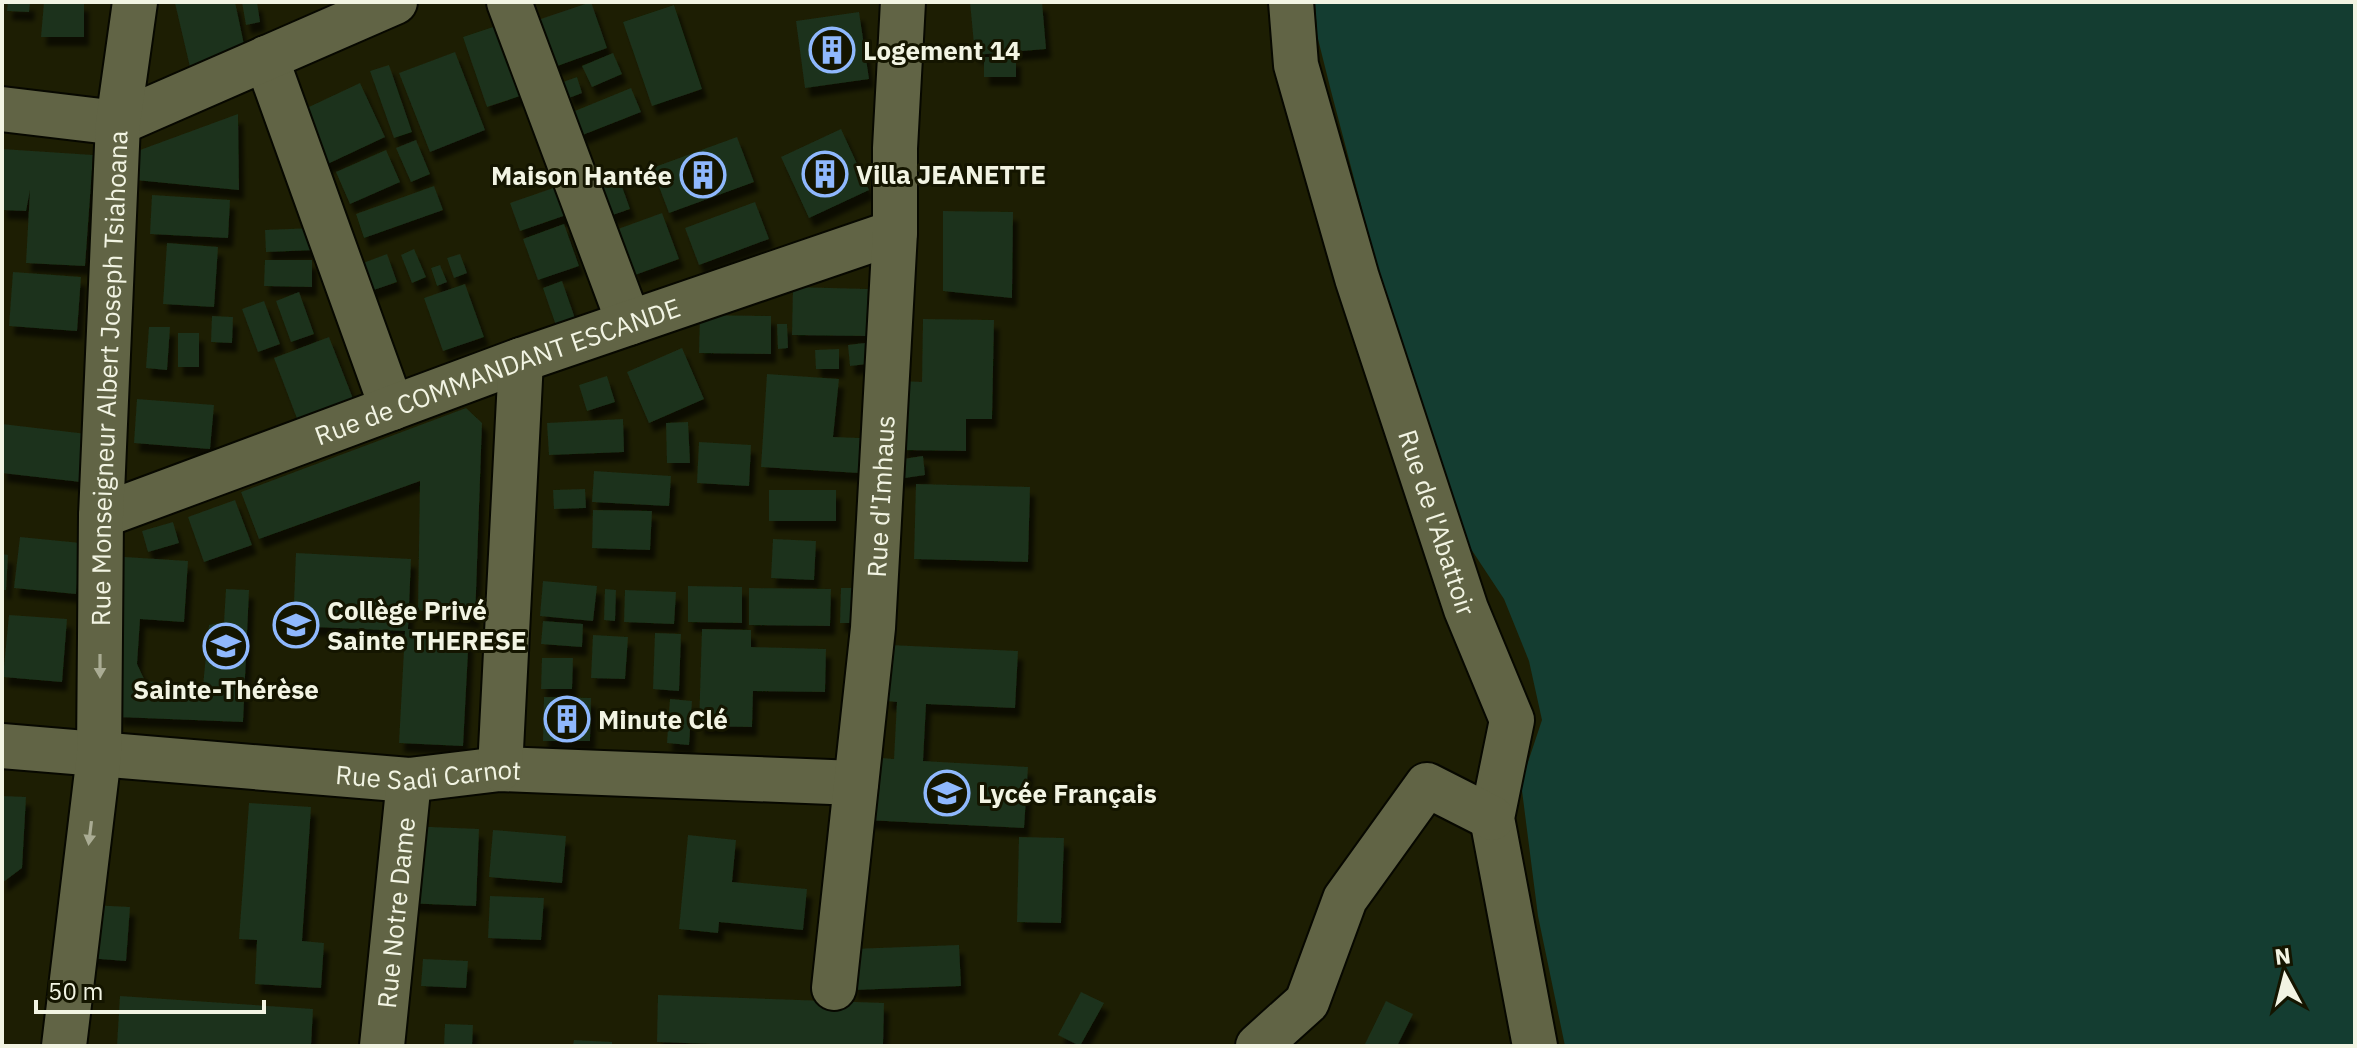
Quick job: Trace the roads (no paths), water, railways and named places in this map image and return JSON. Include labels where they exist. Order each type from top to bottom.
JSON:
[{"type":"street","name":"Rue Monseigneur Albert Joseph Tsiahoana","points":[[64,1046],[99,755],[101,516],[118,123],[135,2]]},
{"type":"street","points":[[2,109],[118,123],[395,2]]},
{"type":"street","points":[[509,2],[629,323]]},
{"type":"street","name":"Rue d'Imhaus","points":[[834,988],[873,628],[895,232],[895,148],[903,2]]},
{"type":"street","name":"Rue de l'Abattoir","points":[[1291,2],[1296,65],[1357,278],[1466,609],[1512,720],[1492,818],[1535,1046]]},
{"type":"street","points":[[266,58],[392,408]]},
{"type":"street","name":"Rue de COMMANDANT ESCANDE","points":[[101,516],[521,360],[895,232]]},
{"type":"street","points":[[500,769],[521,360]]},
{"type":"street","name":"Rue Sadi Carnot","points":[[2,746],[409,780],[500,769],[856,783]]},
{"type":"street","name":"Rue Notre Dame","points":[[382,1046],[409,780]]},
{"type":"street","points":[[1258,1046],[1307,1002],[1345,899],[1427,785],[1492,818]]},
{"type":"place","name":"Logement 14","points":[[832,50]]},
{"type":"place","name":"Villa JEANETTE","points":[[825,174]]},
{"type":"place","name":"Maison Hantée","points":[[703,175]]},
{"type":"place","name":"Collège Privé Sainte THERESE","points":[[296,625]]},
{"type":"place","name":"Sainte-Thérèse","points":[[226,646]]},
{"type":"place","name":"Minute Clé","points":[[567,719]]},
{"type":"place","name":"Lycée Français","points":[[947,793]]}]
